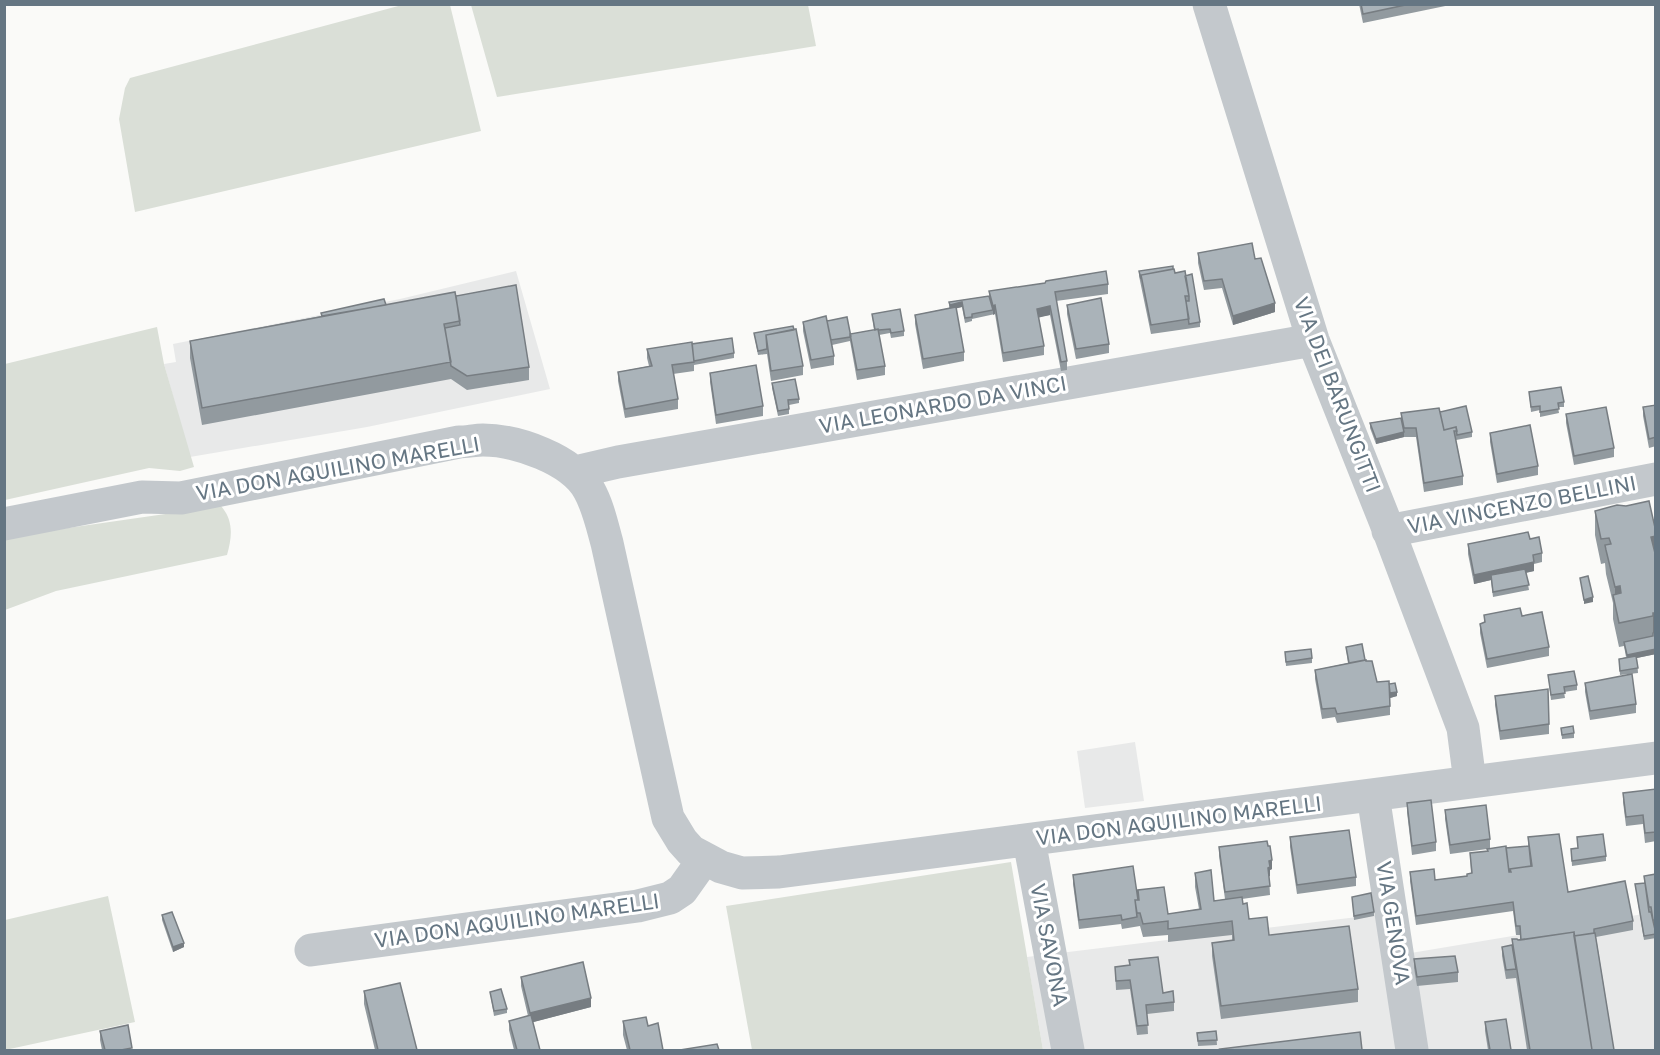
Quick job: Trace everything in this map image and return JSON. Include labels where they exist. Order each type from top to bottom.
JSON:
[{"type":"street","name":"VIA DEI BARUNGITTI","points":[[1209,4],[1312,340],[1463,728],[1470,782]]},
{"type":"street","name":"VIA LEONARDO DA VINCI","points":[[574,472],[642,458],[1312,340]]},
{"type":"street","name":"VIA DON AQUILINO MARELLI","points":[[4,524],[142,498],[181,498],[459,442],[483,440],[541,452],[574,472],[588,488],[596,506],[607,543],[668,818],[691,851],[721,867],[742,873],[779,872],[1656,758]]},
{"type":"street","name":"VIA VINCENZO BELLINI","points":[[1388,531],[1656,479]]},
{"type":"street","name":"VIA GENOVA","points":[[1373,795],[1412,1050]]},
{"type":"street","name":"VIA SAVONA","points":[[1029,840],[1068,1050]]},
{"type":"street","name":"VIA DON AQUILINO MARELLI","points":[[311,950],[638,906],[670,898],[682,890],[704,859]]},
{"type":"shaded area","points":[[402,5],[450,5],[481,131],[135,212],[119,119],[125,88],[130,78]]},
{"type":"shaded area","points":[[471,5],[808,5],[816,46],[497,97]]},
{"type":"shaded area","points":[[516,271],[550,389],[367,427],[190,457],[164,364],[176,362],[173,344],[400,299]]},
{"type":"shaded area","points":[[157,327],[164,364],[194,467],[180,471],[149,468],[5,500],[5,364]]},
{"type":"shaded area","points":[[221,506],[228,517],[231,529],[227,555],[56,591],[5,610],[5,537]]},
{"type":"shaded area","points":[[1135,742],[1144,801],[1085,808],[1077,751]]},
{"type":"shaded area","points":[[1011,862],[1043,1050],[752,1050],[726,906]]},
{"type":"shaded area","points":[[108,896],[135,1022],[5,1050],[5,920]]},
{"type":"shaded area","points":[[1399,912],[1405,954],[1655,912],[1655,1050],[1043,1050],[1027,957]]},
{"type":"building","points":[[1361,4],[1410,4],[1363,14]]},
{"type":"building","points":[[1252,243],[1255,259],[1261,258],[1275,303],[1233,316],[1222,279],[1204,281],[1198,253]]},
{"type":"building","points":[[1173,266],[1173,269],[1141,275],[1141,279],[1139,271]]},
{"type":"building","points":[[1174,269],[1175,273],[1185,271],[1189,296],[1185,296],[1189,319],[1151,325],[1141,275]]},
{"type":"building","points":[[1106,271],[1108,284],[1055,292],[1067,361],[1061,362],[1050,306],[1037,309],[1044,346],[1003,353],[995,305],[993,306],[989,291]]},
{"type":"building","points":[[1192,274],[1200,322],[1189,324],[1186,301],[1189,301],[1189,296],[1185,276]]},
{"type":"building","points":[[516,285],[529,367],[467,376],[451,366],[445,328],[460,325],[456,296]]},
{"type":"building","points":[[455,292],[460,321],[444,324],[451,362],[202,408],[190,341]]},
{"type":"building","points":[[989,296],[993,310],[972,314],[972,317],[965,318],[962,302],[950,305],[949,302]]},
{"type":"building","points":[[1101,298],[1109,344],[1076,349],[1067,305]]},
{"type":"building","points":[[384,299],[386,305],[322,316],[321,313]]},
{"type":"building","points":[[956,307],[964,352],[923,359],[915,315]]},
{"type":"building","points":[[900,309],[904,331],[891,333],[890,329],[875,330],[872,314]]},
{"type":"building","points":[[826,316],[834,356],[811,360],[803,322]]},
{"type":"building","points":[[847,317],[851,337],[850,334],[850,337],[831,340],[827,321]]},
{"type":"building","points":[[793,326],[794,330],[766,335],[767,349],[758,351],[754,333]]},
{"type":"building","points":[[796,329],[803,366],[771,371],[766,335]]},
{"type":"building","points":[[878,329],[885,366],[857,370],[850,334]]},
{"type":"building","points":[[732,338],[734,353],[694,361],[692,344]]},
{"type":"building","points":[[692,342],[694,362],[672,365],[678,399],[625,409],[618,372],[652,366],[647,349]]},
{"type":"building","points":[[756,365],[763,406],[716,415],[710,373]]},
{"type":"building","points":[[795,379],[799,399],[788,400],[789,409],[778,411],[772,383]]},
{"type":"building","points":[[1561,387],[1564,402],[1558,403],[1559,409],[1540,412],[1540,406],[1531,407],[1529,392]]},
{"type":"building","points":[[1656,405],[1656,437],[1649,439],[1643,407]]},
{"type":"building","points":[[1466,406],[1472,432],[1457,435],[1456,427],[1444,430],[1440,412]]},
{"type":"building","points":[[1606,407],[1614,448],[1574,456],[1566,414]]},
{"type":"building","points":[[1439,408],[1444,430],[1456,427],[1457,431],[1454,431],[1463,476],[1424,483],[1416,428],[1404,428],[1401,413]]},
{"type":"building","points":[[1401,418],[1404,432],[1376,439],[1370,423]]},
{"type":"building","points":[[1530,425],[1538,466],[1497,474],[1490,433]]},
{"type":"building","points":[[1649,501],[1656,532],[1656,536],[1651,537],[1656,557],[1656,613],[1653,613],[1653,616],[1619,623],[1613,595],[1621,593],[1620,586],[1615,587],[1605,545],[1611,544],[1609,538],[1601,539],[1595,511],[1617,505],[1626,506]]},
{"type":"building","points":[[1528,532],[1530,539],[1539,537],[1542,553],[1533,555],[1534,562],[1474,575],[1468,544]]},
{"type":"building","points":[[1525,569],[1529,585],[1493,592],[1491,575]]},
{"type":"building","points":[[1588,576],[1593,597],[1584,600],[1580,578]]},
{"type":"building","points":[[1520,608],[1522,616],[1542,612],[1549,647],[1487,659],[1480,624],[1485,622],[1484,615]]},
{"type":"building","points":[[1656,632],[1656,649],[1627,655],[1624,642],[1653,636]]},
{"type":"building","points":[[1362,644],[1365,660],[1349,663],[1346,647]]},
{"type":"building","points":[[1311,649],[1312,658],[1286,662],[1285,652]]},
{"type":"building","points":[[1636,656],[1638,668],[1620,671],[1619,659]]},
{"type":"building","points":[[1366,660],[1372,661],[1377,682],[1389,681],[1390,706],[1337,714],[1335,708],[1322,709],[1315,670]]},
{"type":"building","points":[[1574,671],[1577,685],[1564,687],[1565,693],[1551,695],[1548,675]]},
{"type":"building","points":[[1632,674],[1636,704],[1590,711],[1585,683]]},
{"type":"building","points":[[1395,683],[1397,692],[1390,693],[1389,684]]},
{"type":"building","points":[[1548,689],[1549,724],[1500,731],[1495,696]]},
{"type":"building","points":[[1573,726],[1574,733],[1562,735],[1561,728]]},
{"type":"building","points":[[1656,789],[1656,832],[1645,833],[1643,815],[1626,817],[1623,793]]},
{"type":"building","points":[[1431,800],[1436,842],[1412,846],[1407,803]]},
{"type":"building","points":[[1486,805],[1490,839],[1450,845],[1445,810]]},
{"type":"building","points":[[1349,830],[1356,877],[1297,885],[1290,837]]},
{"type":"building","points":[[1559,834],[1568,892],[1625,881],[1633,921],[1594,929],[1594,933],[1574,936],[1574,932],[1521,940],[1520,926],[1516,926],[1513,902],[1416,916],[1410,872],[1434,869],[1435,880],[1467,876],[1472,873],[1470,853],[1506,846],[1509,872],[1511,872],[1510,869],[1532,866],[1528,837]]},
{"type":"building","points":[[1603,834],[1606,856],[1572,861],[1571,849],[1578,848],[1577,837]]},
{"type":"building","points":[[1267,841],[1272,860],[1269,861],[1270,867],[1268,868],[1270,886],[1225,892],[1219,847]]},
{"type":"building","points":[[1529,846],[1531,866],[1510,869],[1509,872],[1506,848]]},
{"type":"building","points":[[1133,866],[1138,900],[1135,900],[1137,917],[1122,920],[1121,915],[1079,920],[1073,875]]},
{"type":"building","points":[[1211,870],[1214,901],[1242,897],[1243,904],[1247,903],[1249,919],[1267,917],[1269,935],[1349,926],[1358,989],[1221,1006],[1212,943],[1234,940],[1232,921],[1168,929],[1168,921],[1143,924],[1140,913],[1137,913],[1135,900],[1139,900],[1138,890],[1164,887],[1168,914],[1201,909],[1195,873]]},
{"type":"building","points":[[1656,874],[1656,920],[1653,920],[1644,876]]},
{"type":"building","points":[[1645,883],[1649,912],[1651,912],[1656,934],[1644,936],[1635,884]]},
{"type":"building","points":[[1371,893],[1374,912],[1354,916],[1352,897]]},
{"type":"building","points":[[172,912],[184,943],[173,947],[162,915]]},
{"type":"building","points":[[1574,932],[1592,1050],[1530,1050],[1512,939]]},
{"type":"building","points":[[1595,933],[1614,1050],[1592,1050],[1574,936]]},
{"type":"building","points":[[1512,945],[1516,969],[1506,970],[1502,947]]},
{"type":"building","points":[[1455,956],[1458,972],[1417,977],[1414,959]]},
{"type":"building","points":[[1158,957],[1163,993],[1173,991],[1174,1002],[1146,1005],[1148,1025],[1137,1026],[1130,980],[1116,981],[1115,967],[1130,965],[1129,960]]},
{"type":"building","points":[[583,962],[591,998],[530,1013],[521,977]]},
{"type":"building","points":[[400,983],[417,1050],[378,1050],[364,991]]},
{"type":"building","points":[[501,989],[507,1009],[494,1011],[490,992]]},
{"type":"building","points":[[531,1015],[540,1050],[517,1050],[509,1021]]},
{"type":"building","points":[[646,1017],[648,1026],[658,1023],[663,1050],[630,1050],[623,1021]]},
{"type":"building","points":[[1506,1019],[1511,1050],[1490,1050],[1485,1022]]},
{"type":"building","points":[[128,1025],[132,1048],[105,1050],[100,1031]]},
{"type":"building","points":[[1216,1031],[1217,1040],[1198,1041],[1197,1033]]},
{"type":"building","points":[[1360,1032],[1362,1050],[1220,1049]]},
{"type":"building","points":[[717,1044],[719,1050],[680,1050]]}]
